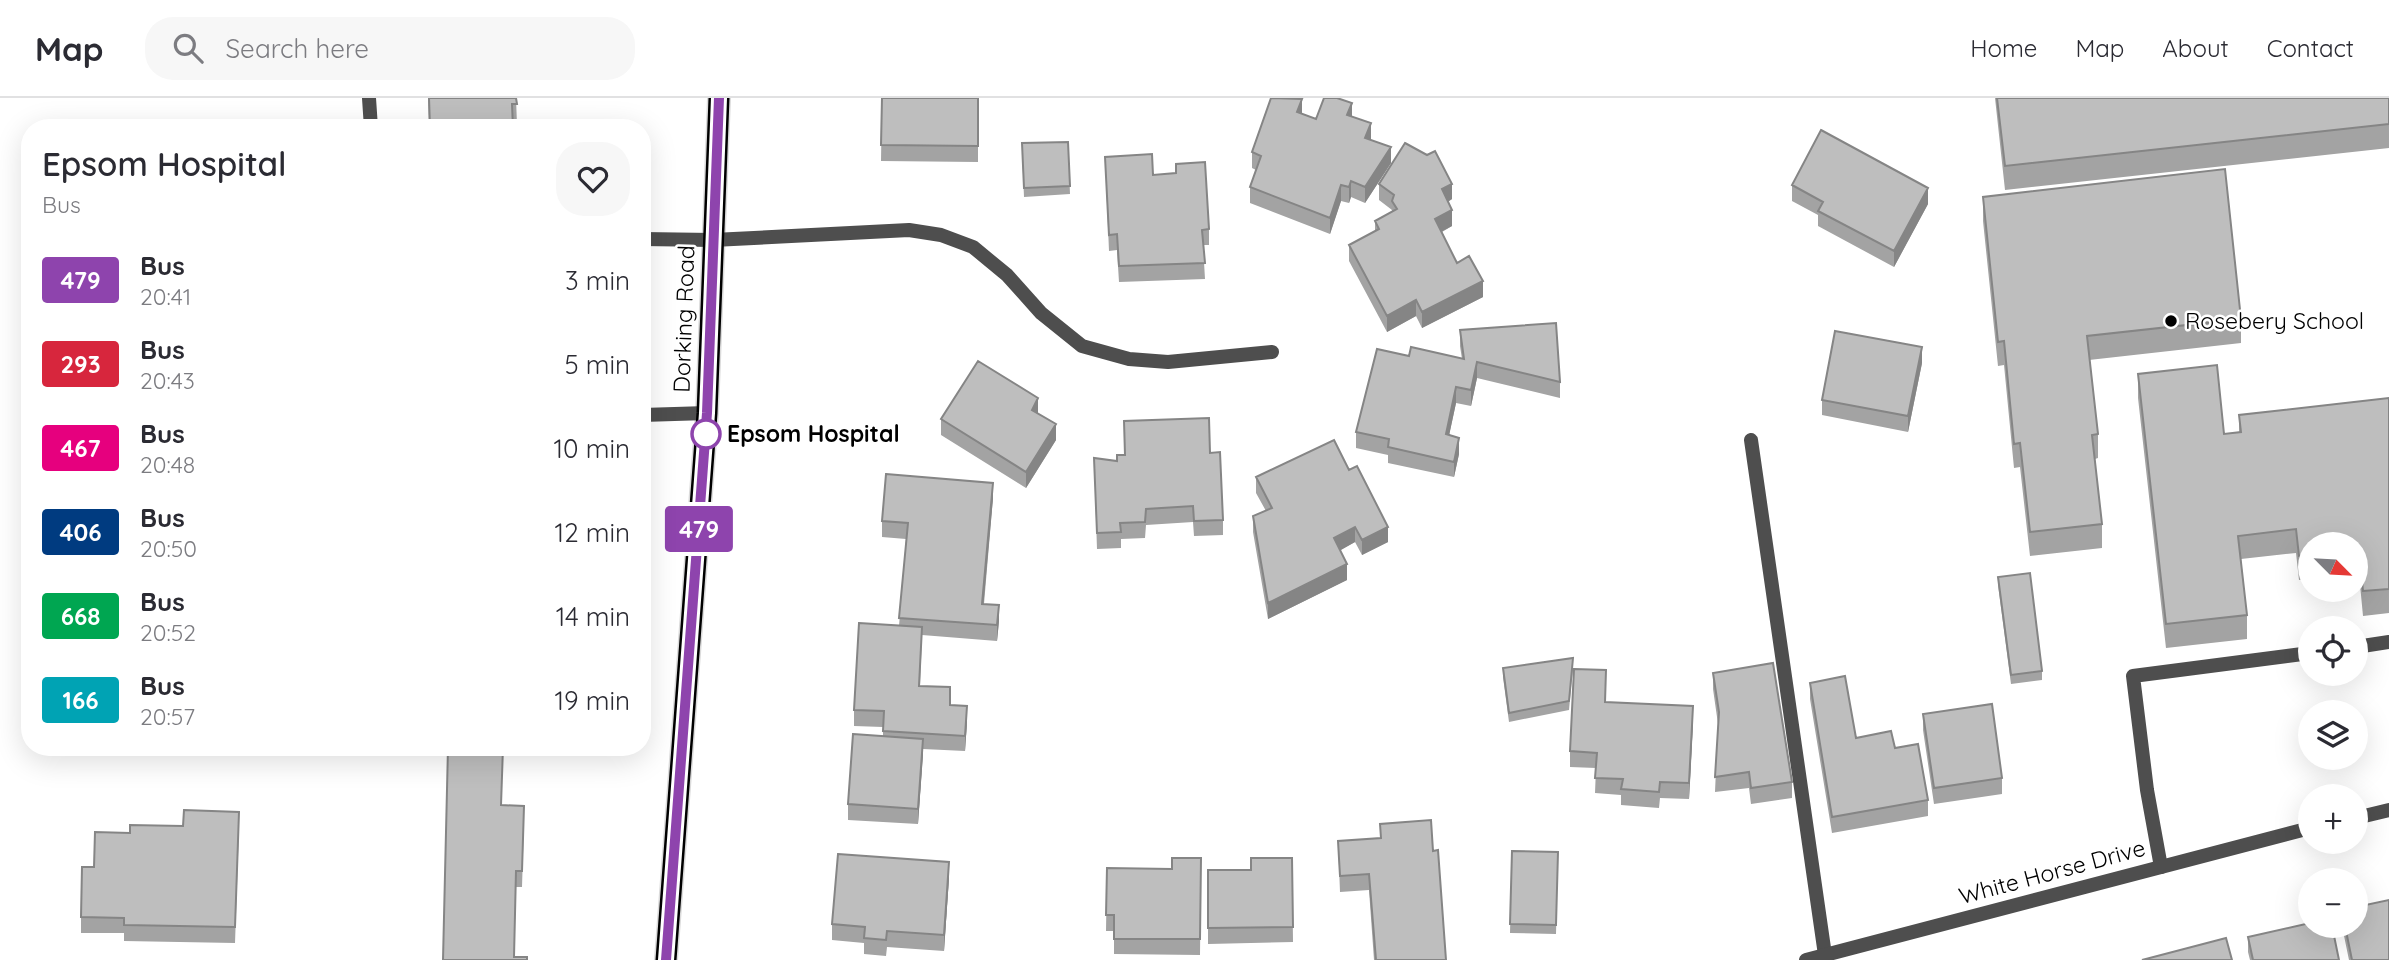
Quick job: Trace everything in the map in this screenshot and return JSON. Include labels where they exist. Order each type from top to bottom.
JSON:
[{"type":"highway","name":"Dorking Road","points":[[666,960],[707,413],[719,98]]},
{"type":"street","points":[[369,98],[370,119]]},
{"type":"street","points":[[651,239],[713,240],[909,230],[941,235],[973,247],[1007,275],[1041,313],[1082,346],[1129,359],[1168,362],[1272,352]]},
{"type":"street","points":[[651,415],[707,413]]},
{"type":"street","points":[[1751,440],[1825,955]]},
{"type":"street","points":[[2368,645],[2389,642]]},
{"type":"street","points":[[2161,867],[2147,790],[2133,676],[2298,655]]},
{"type":"street","points":[[2368,815],[2389,810]]},
{"type":"street","name":"White Horse Drive","points":[[1806,960],[2298,831]]},
{"type":"building","points":[[429,98],[516,98],[517,104],[512,104],[513,119],[430,119]]},
{"type":"building","points":[[882,98],[978,98],[978,146],[881,145]]},
{"type":"building","points":[[1271,98],[1302,99],[1297,112],[1316,119],[1324,98],[1337,98],[1352,103],[1347,115],[1371,123],[1365,138],[1391,147],[1365,187],[1351,181],[1349,187],[1341,185],[1330,218],[1250,187],[1261,156],[1252,152]]},
{"type":"building","points":[[1997,98],[2389,98],[2389,124],[2005,166]]},
{"type":"building","points":[[1821,130],[1928,188],[1894,251],[1818,211],[1823,202],[1792,185]]},
{"type":"building","points":[[1068,142],[1070,186],[1024,188],[1022,143]]},
{"type":"building","points":[[1405,143],[1427,155],[1435,151],[1452,184],[1442,189],[1452,210],[1435,219],[1457,263],[1469,256],[1483,281],[1422,312],[1416,300],[1387,316],[1349,245],[1379,229],[1375,221],[1397,209],[1392,201],[1394,195],[1379,184]]},
{"type":"building","points":[[1152,154],[1153,175],[1176,173],[1176,164],[1205,162],[1209,229],[1202,230],[1205,263],[1119,266],[1117,234],[1109,235],[1105,157]]},
{"type":"building","points":[[2225,169],[2241,319],[2087,336],[2098,434],[2092,435],[2102,524],[2030,532],[2020,443],[2014,444],[2004,341],[1998,342],[1983,197]]},
{"type":"building","points":[[1556,323],[1560,382],[1477,362],[1471,390],[1456,387],[1446,434],[1459,438],[1454,462],[1388,447],[1389,439],[1356,432],[1377,349],[1409,356],[1411,347],[1464,359],[1460,330]]},
{"type":"building","points":[[1835,331],[1922,347],[1908,416],[1822,400]]},
{"type":"building","points":[[978,361],[1038,398],[1032,410],[1056,424],[1026,472],[941,419]]},
{"type":"building","points":[[2217,365],[2224,434],[2241,432],[2239,415],[2389,398],[2389,589],[2368,591],[2368,532],[2298,532],[2298,547],[2296,529],[2238,536],[2247,615],[2166,624],[2138,374]]},
{"type":"building","points":[[1209,418],[1210,453],[1220,452],[1223,520],[1194,521],[1193,506],[1146,509],[1145,522],[1120,523],[1121,532],[1097,533],[1094,458],[1117,461],[1117,455],[1125,455],[1124,421]]},
{"type":"building","points":[[1334,440],[1349,470],[1357,466],[1388,527],[1362,540],[1355,527],[1334,538],[1347,564],[1268,603],[1253,516],[1272,508],[1256,477]]},
{"type":"building","points":[[886,474],[993,483],[982,604],[999,605],[997,625],[899,618],[908,523],[882,521]]},
{"type":"building","points":[[2030,573],[2042,671],[2011,675],[1998,577]]},
{"type":"building","points":[[859,623],[922,627],[919,686],[950,687],[950,705],[967,706],[965,736],[883,731],[884,711],[854,710]]},
{"type":"building","points":[[1573,658],[1569,701],[1509,713],[1503,668]]},
{"type":"building","points":[[1773,663],[1792,782],[1751,788],[1749,772],[1715,777],[1719,712],[1713,673]]},
{"type":"building","points":[[1574,669],[1606,670],[1605,702],[1693,706],[1689,783],[1660,782],[1659,792],[1621,789],[1623,779],[1595,778],[1597,753],[1570,751]]},
{"type":"building","points":[[1845,676],[1856,738],[1891,731],[1895,748],[1918,744],[1928,800],[1832,817],[1810,683]]},
{"type":"building","points":[[1992,704],[2002,778],[1934,788],[1923,714]]},
{"type":"building","points":[[853,734],[923,739],[918,809],[848,804]]},
{"type":"building","points":[[448,756],[503,756],[501,805],[524,806],[522,871],[516,871],[514,957],[527,957],[527,960],[443,960]]},
{"type":"building","points":[[184,810],[239,812],[235,927],[124,925],[124,918],[81,917],[82,867],[94,867],[95,832],[130,833],[130,825],[183,826]]},
{"type":"building","points":[[1431,820],[1433,851],[1438,850],[1446,960],[1376,960],[1369,874],[1340,876],[1338,841],[1381,838],[1380,824]]},
{"type":"building","points":[[1512,851],[1558,852],[1556,925],[1510,924]]},
{"type":"building","points":[[838,854],[949,862],[944,935],[887,931],[886,940],[864,938],[865,927],[832,924]]},
{"type":"building","points":[[1172,858],[1201,858],[1200,939],[1114,939],[1114,915],[1106,915],[1107,868],[1172,869]]},
{"type":"building","points":[[1251,858],[1292,858],[1293,927],[1208,928],[1208,870],[1251,870]]},
{"type":"building","points":[[2389,900],[2389,960],[2352,960],[2347,938],[2368,938],[2368,904]]},
{"type":"building","points":[[2298,926],[2298,938],[2334,938],[2339,960],[2253,960],[2248,937]]},
{"type":"building","points":[[2226,938],[2232,960],[2142,960]]},
{"type":"bus line","name":"479","points":[[666,960],[707,413],[719,98]]},
{"type":"place","name":"Rosebery School","points":[[2171,321]]},
{"type":"place","name":"Epsom Hospital","points":[[706,434]]}]
